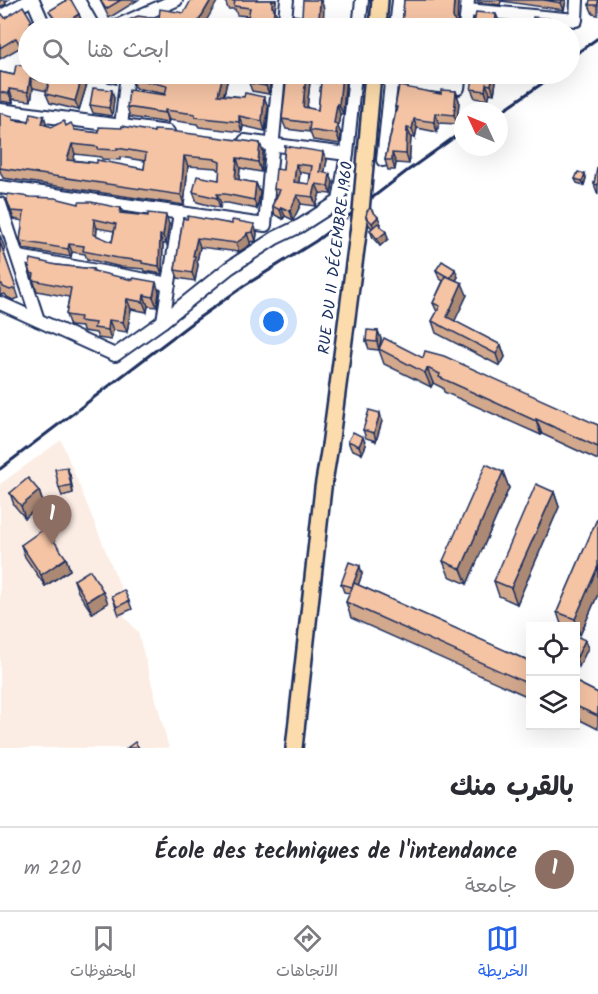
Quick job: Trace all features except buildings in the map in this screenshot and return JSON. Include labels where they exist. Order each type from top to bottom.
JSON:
[{"type":"main road","name":"RUE DU 11 DÉCEMBRE 1960","points":[[294,748],[323,488],[361,211],[373,84]]},
{"type":"main road","name":"RUE DU 11 DÉCEMBRE 1960","points":[[300,748],[331,488],[330,446]]},
{"type":"street","points":[[0,17],[31,0],[40,18]]},
{"type":"street","points":[[78,0],[88,18]]},
{"type":"street","points":[[135,18],[176,0]]},
{"type":"street","points":[[285,18],[287,0]]},
{"type":"street","points":[[360,18],[362,0]]},
{"type":"street","points":[[397,18],[399,0]]},
{"type":"street","points":[[576,18],[577,0]]},
{"type":"street","points":[[468,5],[562,18]]},
{"type":"street","points":[[121,126],[126,84]]},
{"type":"street","points":[[0,187],[265,225],[278,84]]},
{"type":"street","points":[[0,303],[115,355],[163,321],[228,268],[339,201],[347,154],[354,84]]},
{"type":"street","points":[[383,160],[390,84]]},
{"type":"street","points":[[434,84],[458,88],[459,84]]},
{"type":"street","points":[[0,110],[179,133]]},
{"type":"street","points":[[238,140],[347,154]]},
{"type":"street","points":[[0,204],[38,320]]},
{"type":"street","points":[[163,321],[180,213]]},
{"type":"street","points":[[19,257],[169,284]]},
{"type":"shaded area","points":[[61,440],[128,606],[124,616],[138,632],[169,748],[0,748],[0,484]]},
{"type":"railway","points":[[580,51],[598,38]]},
{"type":"railway","points":[[508,107],[541,84]]},
{"type":"railway","points":[[0,469],[193,322],[244,286],[316,241],[454,137]]},
{"type":"place","name":"École des techniques de l'intendance","points":[[52,545]]}]
